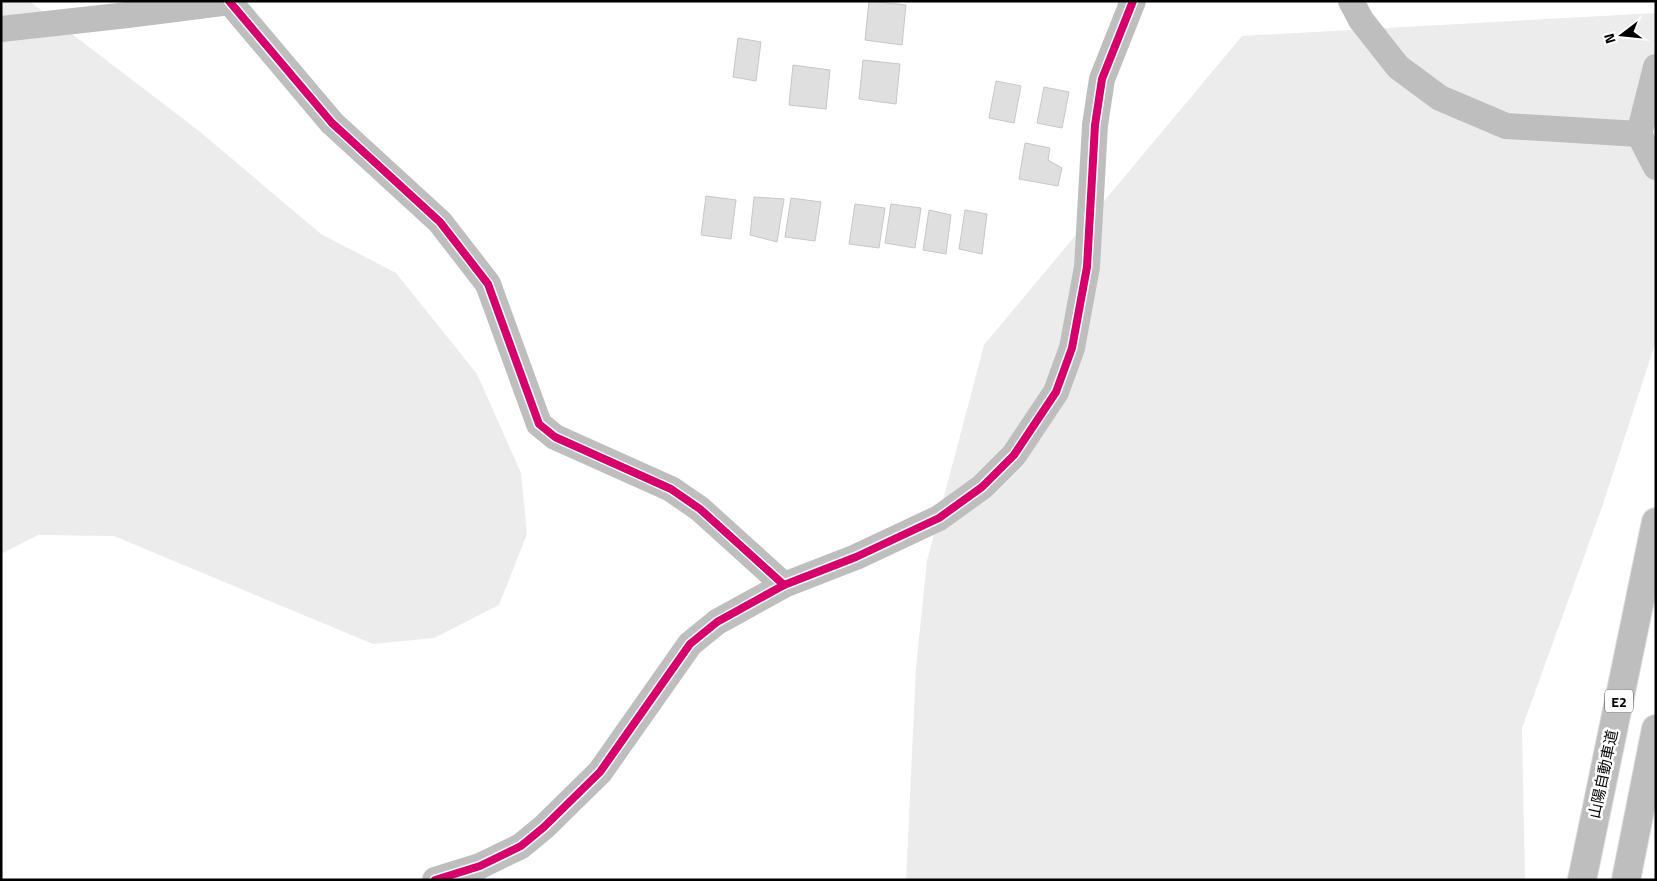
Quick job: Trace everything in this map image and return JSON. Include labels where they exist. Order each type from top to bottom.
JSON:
[{"type":"highway","name":"山陽自動車道","points":[[1582,880],[1656,522]]},
{"type":"highway","points":[[1626,880],[1656,729]]},
{"type":"street","points":[[435,880],[480,866],[521,846],[544,827],[600,772],[690,644],[717,622],[784,586],[856,557],[939,518],[975,492],[1014,455],[1056,392],[1072,348],[1086,267],[1095,125],[1102,79],[1133,1]]},
{"type":"street","points":[[1351,1],[1361,20],[1398,67],[1440,98],[1506,126],[1639,134]]},
{"type":"street","points":[[1,28],[230,2],[332,123],[440,222],[488,284],[539,424],[555,437],[671,489],[700,509],[784,586]]},
{"type":"street","points":[[1656,67],[1639,134],[1656,167]]},
{"type":"shaded area","points":[[1,1],[29,1],[199,131],[321,234],[396,273],[477,374],[521,473],[527,534],[499,605],[434,638],[373,644],[114,536],[38,535],[1,554]]},
{"type":"shaded area","points":[[1656,13],[1656,341],[1602,507],[1522,728],[1525,880],[906,880],[916,668],[927,561],[984,345],[1242,36]]},
{"type":"building","points":[[869,1],[906,5],[902,45],[865,40]]},
{"type":"building","points":[[738,38],[761,42],[756,81],[733,77]]},
{"type":"building","points":[[863,60],[900,64],[896,104],[859,99]]},
{"type":"building","points":[[793,65],[830,70],[826,109],[789,105]]},
{"type":"building","points":[[996,81],[1021,86],[1014,123],[989,118]]},
{"type":"building","points":[[1044,87],[1069,92],[1062,128],[1037,123]]},
{"type":"building","points":[[1025,143],[1050,148],[1048,160],[1062,168],[1058,186],[1019,179]]},
{"type":"building","points":[[706,196],[736,200],[731,239],[701,235]]},
{"type":"building","points":[[754,197],[784,199],[777,242],[750,235]]},
{"type":"building","points":[[791,198],[821,202],[815,241],[785,237]]},
{"type":"building","points":[[855,204],[885,208],[879,248],[849,244]]},
{"type":"building","points":[[891,204],[921,208],[915,248],[885,243]]},
{"type":"building","points":[[929,210],[951,215],[946,254],[923,250]]},
{"type":"building","points":[[965,210],[987,214],[982,254],[959,249]]},
{"type":"cycle path","points":[[229,1],[332,123],[440,222],[488,284],[539,424],[555,437],[671,489],[700,509],[784,585]]},
{"type":"cycle path","points":[[435,880],[480,866],[521,846],[544,827],[600,772],[690,644],[717,622],[784,585],[856,557],[939,518],[982,487],[1014,455],[1056,392],[1072,348],[1087,267],[1095,125],[1102,79],[1133,1]]}]
